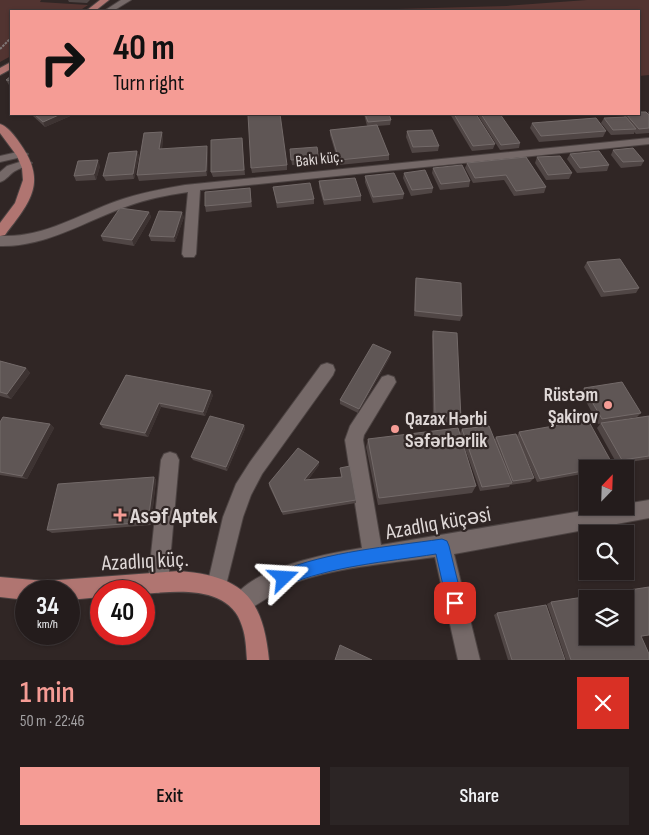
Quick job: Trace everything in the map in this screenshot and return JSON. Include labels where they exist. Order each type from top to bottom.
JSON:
[{"type":"main road","points":[[91,10],[105,0]]},
{"type":"main road","points":[[0,126],[24,159],[30,179],[27,196],[0,232]]},
{"type":"main road","name":"Azadlıq küç.","points":[[80,588],[158,582],[202,582],[228,591],[242,602]]},
{"type":"main road","name":"Azadlıq küç.","points":[[0,587],[15,588]]},
{"type":"main road","points":[[242,602],[257,638],[258,660]]},
{"type":"street","points":[[110,10],[127,0]]},
{"type":"street","name":"Bakı küç.","points":[[0,241],[27,241],[123,203],[163,192],[194,187],[649,141]]},
{"type":"street","points":[[0,159],[24,159]]},
{"type":"street","points":[[0,178],[24,159]]},
{"type":"street","points":[[189,254],[194,187]]},
{"type":"street","points":[[217,586],[233,517],[243,490],[256,468],[327,370]]},
{"type":"street","points":[[373,557],[354,440],[356,432],[388,382]]},
{"type":"street","points":[[158,582],[170,460]]},
{"type":"street","name":"Azadlıq küçəsi","points":[[242,602],[268,584],[299,571],[330,563],[442,546],[649,509]]},
{"type":"street","points":[[442,546],[469,660]]},
{"type":"path","points":[[0,49],[10,39]]},
{"type":"shaded area","points":[[0,0],[41,0],[40,2],[88,5],[80,10],[10,10],[10,57],[0,62]]},
{"type":"shaded area","points":[[587,0],[649,0],[649,75],[640,76],[640,10],[359,10],[506,6]]},
{"type":"building","points":[[640,112],[646,112],[649,115],[649,128],[639,129],[627,115],[640,115]]},
{"type":"building","points":[[35,115],[59,115],[43,122]]},
{"type":"building","points":[[248,115],[280,115],[287,165],[251,168]]},
{"type":"building","points":[[365,115],[389,115],[391,120],[368,122]]},
{"type":"building","points":[[455,115],[477,115],[495,144],[473,146]]},
{"type":"building","points":[[482,115],[501,115],[520,143],[501,145]]},
{"type":"building","points":[[626,117],[636,129],[613,130],[604,118]]},
{"type":"building","points":[[596,118],[606,131],[541,136],[532,123]]},
{"type":"building","points":[[377,125],[389,155],[339,160],[330,130]]},
{"type":"building","points":[[432,130],[439,146],[413,147],[407,131]]},
{"type":"building","points":[[162,132],[159,149],[207,146],[206,171],[137,175],[144,133]]},
{"type":"building","points":[[242,138],[244,170],[211,172],[211,140]]},
{"type":"building","points":[[317,147],[319,158],[291,160],[290,149]]},
{"type":"building","points":[[633,148],[644,161],[623,162],[613,150]]},
{"type":"building","points":[[137,151],[133,174],[103,176],[109,153]]},
{"type":"building","points":[[599,151],[609,165],[580,168],[570,154]]},
{"type":"building","points":[[560,156],[572,173],[548,175],[537,157]]},
{"type":"building","points":[[526,157],[546,187],[516,191],[506,175],[475,178],[467,163]]},
{"type":"building","points":[[98,160],[94,174],[74,176],[78,161]]},
{"type":"building","points":[[462,165],[470,181],[441,184],[433,168]]},
{"type":"building","points":[[425,170],[433,188],[412,190],[404,173]]},
{"type":"building","points":[[394,173],[404,194],[373,197],[365,176]]},
{"type":"building","points":[[355,178],[361,196],[324,200],[319,181]]},
{"type":"building","points":[[310,183],[314,199],[277,203],[273,187]]},
{"type":"building","points":[[250,188],[251,202],[205,206],[205,192]]},
{"type":"building","points":[[120,208],[149,212],[132,240],[101,236]]},
{"type":"building","points":[[159,211],[182,212],[174,237],[149,236]]},
{"type":"building","points":[[620,259],[639,288],[604,292],[587,262]]},
{"type":"building","points":[[416,278],[461,283],[462,316],[415,311]]},
{"type":"building","points":[[433,331],[457,333],[461,419],[435,417]]},
{"type":"building","points":[[373,344],[391,352],[359,409],[340,400]]},
{"type":"building","points":[[0,361],[26,368],[7,394],[0,392]]},
{"type":"building","points":[[126,375],[211,391],[203,412],[159,403],[145,433],[100,424]]},
{"type":"building","name":"Rüstəm Şakirov","points":[[622,382],[641,413],[602,419],[584,388]]},
{"type":"building","points":[[210,416],[244,425],[226,467],[191,457]]},
{"type":"building","points":[[649,416],[649,456],[622,460],[601,423]]},
{"type":"building","points":[[3,417],[50,424],[22,476],[0,472],[0,422]]},
{"type":"building","points":[[588,420],[610,460],[579,460],[579,472],[540,479],[519,432]]},
{"type":"building","points":[[489,426],[512,483],[482,487],[462,429]]},
{"type":"building","points":[[458,428],[476,486],[379,498],[368,439]]},
{"type":"building","points":[[516,434],[534,478],[513,481],[496,437]]},
{"type":"building","points":[[298,448],[319,462],[304,480],[342,477],[340,468],[350,466],[356,500],[282,512],[269,483]]},
{"type":"building","points":[[154,477],[148,522],[47,530],[58,484]]},
{"type":"building","points":[[649,587],[649,635],[641,636],[649,654],[649,660],[571,660],[551,602],[579,598],[579,645],[634,645],[634,590],[629,590]]},
{"type":"building","points":[[546,605],[565,660],[512,660],[497,613]]},
{"type":"building","points":[[340,645],[372,660],[335,660]]},
{"type":"place","name":"Rüstəm Şakirov","points":[[608,405]]},
{"type":"place","name":"Qazax Hərbi Səfərbərlik","points":[[395,429]]},
{"type":"place","name":"Asəf Aptek","points":[[120,515]]},
{"type":"route","points":[[284,578],[299,571],[330,563],[442,546],[455,603]]}]
